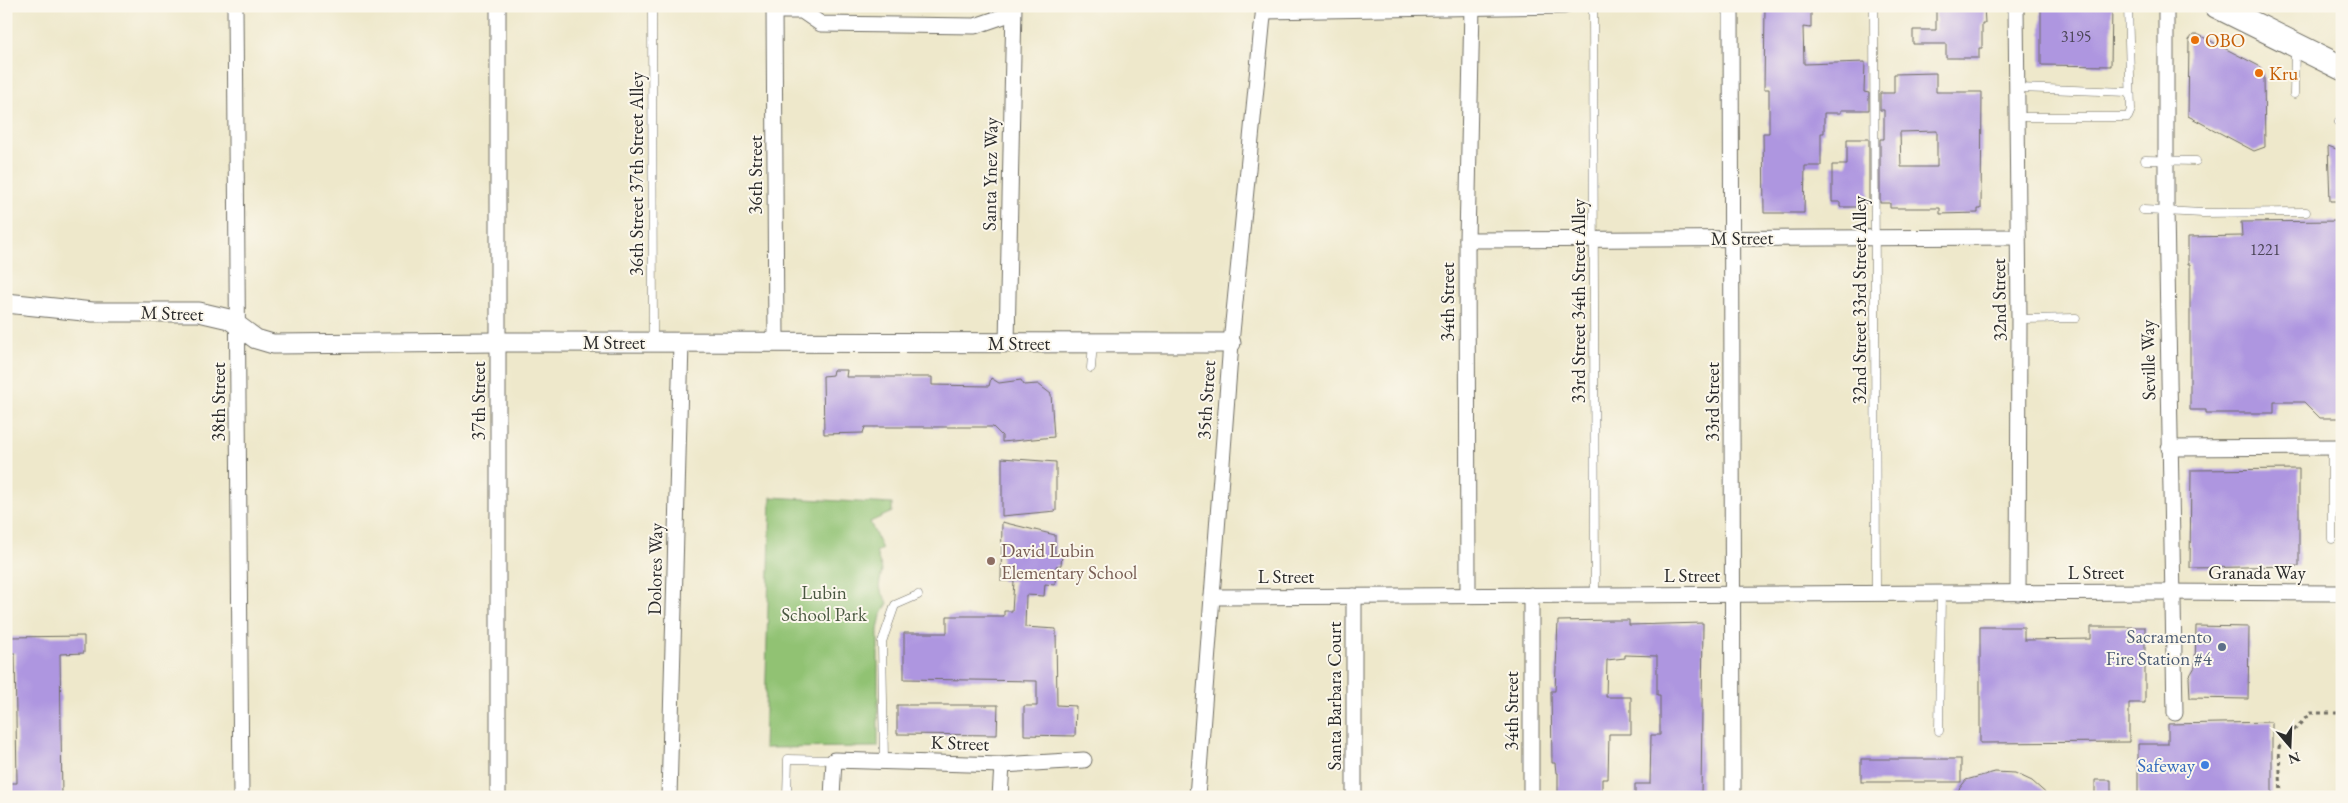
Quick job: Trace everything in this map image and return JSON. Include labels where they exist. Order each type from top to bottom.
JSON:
[{"type":"main road","points":[[2217,6],[2342,68]]},
{"type":"street","name":"38th Street","points":[[235,6],[241,797]]},
{"type":"street","name":"37th Street","points":[[498,6],[498,797]]},
{"type":"street","points":[[997,6],[1014,10]]},
{"type":"street","name":"33rd Street","points":[[1730,6],[1733,797]]},
{"type":"street","name":"32nd Street","points":[[2016,6],[2020,319],[2018,593]]},
{"type":"street","name":"Seville Way","points":[[2166,6],[2165,161],[2171,592],[2174,613],[2175,712]]},
{"type":"street","points":[[1264,8],[1556,7]]},
{"type":"street","points":[[774,8],[806,9],[821,24],[975,26],[1014,10]]},
{"type":"street","name":"36th Street","points":[[774,8],[776,342]]},
{"type":"street","name":"35th Street","points":[[1197,797],[1231,343],[1264,8]]},
{"type":"street","name":"34th Street","points":[[1468,596],[1467,240],[1472,8]]},
{"type":"street","name":"Santa Ynez Way","points":[[1007,343],[1014,10]]},
{"type":"street","name":"M Street","points":[[1467,240],[2018,237]]},
{"type":"street","name":"M Street","points":[[6,303],[93,312],[199,312],[229,319],[256,339],[273,344],[498,342],[1231,343]]},
{"type":"street","name":"Dolores Way","points":[[669,797],[681,342]]},
{"type":"street","points":[[2169,448],[2337,447]]},
{"type":"street","name":"L Street","points":[[1212,597],[2171,592]]},
{"type":"street","name":"Granada Way","points":[[2171,592],[2342,593]]},
{"type":"street","name":"34th Street","points":[[1531,595],[1532,797]]},
{"type":"street","name":"Santa Barbara Court","points":[[1354,596],[1354,797]]},
{"type":"street","points":[[832,797],[834,760]]},
{"type":"street","name":"K Street","points":[[834,760],[1002,765],[1084,760]]},
{"type":"street","points":[[1000,797],[1002,765]]},
{"type":"lane","name":"36th Street 37th Street Alley","points":[[652,6],[653,342]]},
{"type":"lane","name":"33rd Street 34th Street Alley","points":[[1593,6],[1595,595]]},
{"type":"lane","name":"32nd Street 33rd Street Alley","points":[[1874,6],[1876,594]]},
{"type":"lane","points":[[2017,117],[2126,118],[2130,115],[2128,6]]},
{"type":"lane","points":[[2294,94],[2295,44]]},
{"type":"lane","points":[[2017,88],[2127,92],[2130,96]]},
{"type":"lane","points":[[2342,117],[2340,122],[2342,124]]},
{"type":"lane","points":[[2145,160],[2196,161]]},
{"type":"lane","points":[[2142,210],[2204,213],[2306,212]]},
{"type":"lane","points":[[2020,319],[2076,318]]},
{"type":"lane","points":[[1091,368],[1092,343]]},
{"type":"lane","points":[[2332,539],[2337,447]]},
{"type":"lane","points":[[1939,732],[1941,593]]},
{"type":"lane","points":[[884,762],[882,642],[895,605],[918,595]]},
{"type":"lane","points":[[787,797],[788,759],[834,760]]},
{"type":"path","points":[[2281,797],[2279,747],[2310,713],[2342,713]]},
{"type":"green space","name":"Lubin School Park","points":[[771,497],[892,504],[892,512],[870,522],[882,549],[876,552],[882,570],[879,587],[888,603],[881,615],[878,630],[878,747],[764,748]]},
{"type":"building","points":[[1765,6],[1803,6],[1803,9],[1811,9],[1811,28],[1803,27],[1804,64],[1865,62],[1864,92],[1869,93],[1869,110],[1841,110],[1841,113],[1824,113],[1824,133],[1821,133],[1821,166],[1805,166],[1804,213],[1764,213],[1763,133],[1769,133],[1769,89],[1764,89]]},
{"type":"building","points":[[1936,6],[1984,6],[1985,23],[1982,23],[1982,48],[1979,48],[1979,58],[1946,58],[1946,44],[1913,44],[1913,30],[1936,30]]},
{"type":"building","points":[[2041,6],[2112,6],[2111,66],[2041,65]]},
{"type":"building","points":[[2193,35],[2199,35],[2259,66],[2264,75],[2265,147],[2254,151],[2188,116],[2189,40]]},
{"type":"building","points":[[1936,73],[1936,92],[1982,92],[1981,209],[1978,209],[1978,213],[1940,214],[1940,208],[1890,208],[1890,203],[1880,203],[1880,139],[1884,139],[1884,110],[1880,110],[1880,93],[1894,93],[1894,74]],"holes":[[[1937,131],[1937,167],[1901,167],[1900,132]]]},
{"type":"building","points":[[1847,139],[1869,139],[1869,203],[1859,203],[1859,207],[1840,207],[1840,202],[1832,202],[1832,165],[1847,165]]},
{"type":"building","points":[[2328,146],[2342,151],[2342,201],[2330,201]]},
{"type":"building","points":[[2342,221],[2342,418],[2320,418],[2304,402],[2274,402],[2274,413],[2206,413],[2206,410],[2190,410],[2190,264],[2188,264],[2188,237],[2242,236],[2241,222]]},
{"type":"building","points":[[833,370],[847,370],[846,377],[932,377],[932,385],[989,386],[991,378],[999,383],[1021,380],[1024,385],[1038,384],[1051,394],[1054,437],[1002,442],[1002,436],[993,427],[865,427],[863,433],[824,434],[823,376],[832,375]]},
{"type":"building","points":[[1002,458],[1056,462],[1056,511],[1002,516]]},
{"type":"building","points":[[2299,469],[2299,566],[2190,568],[2191,470]]},
{"type":"building","points":[[1002,522],[1055,535],[1055,553],[1062,555],[1061,565],[1056,566],[1055,585],[1045,584],[1044,596],[1026,595],[1025,627],[1056,629],[1057,705],[1076,706],[1075,736],[1024,735],[1024,706],[1037,706],[1037,681],[904,679],[904,633],[947,633],[947,616],[1004,616],[1004,611],[1012,611],[1014,581],[1001,581]]},
{"type":"building","points":[[1629,620],[1629,625],[1703,623],[1701,797],[1635,797],[1635,784],[1650,784],[1651,735],[1660,735],[1660,695],[1657,695],[1657,656],[1625,655],[1625,658],[1607,660],[1606,697],[1631,697],[1631,734],[1609,734],[1608,779],[1602,779],[1602,797],[1558,797],[1558,773],[1556,773],[1555,763],[1552,763],[1551,691],[1555,691],[1558,621]]},
{"type":"building","name":"Sacramento Fire Station #4","points":[[2196,626],[2249,627],[2248,699],[2190,698],[2189,677],[2195,667]]},
{"type":"building","points":[[1980,627],[2024,627],[2024,640],[2091,639],[2091,627],[2145,627],[2145,703],[2129,703],[2129,742],[1980,743]]},
{"type":"building","points":[[84,636],[84,653],[60,654],[62,797],[10,797],[10,783],[17,783],[15,653],[10,653],[9,637]]},
{"type":"building","points":[[897,705],[998,705],[997,735],[897,734]]},
{"type":"building","name":"Safeway","points":[[2272,722],[2272,797],[2138,797],[2138,744],[2168,744],[2168,724]]},
{"type":"building","points":[[1861,759],[1961,759],[1961,782],[1861,782]]},
{"type":"building","points":[[1995,772],[2015,773],[2032,781],[2050,797],[1953,797],[1966,780]]},
{"type":"building","points":[[2095,780],[2111,780],[2111,795],[2095,796]]},
{"type":"place","name":"OBO","points":[[2195,40]]},
{"type":"place","name":"Kru","points":[[2259,73]]},
{"type":"place","name":"David Lubin Elementary School","points":[[991,561]]},
{"type":"place","name":"Sacramento Fire Station #4","points":[[2222,647]]},
{"type":"place","name":"Safeway","points":[[2205,765]]}]
